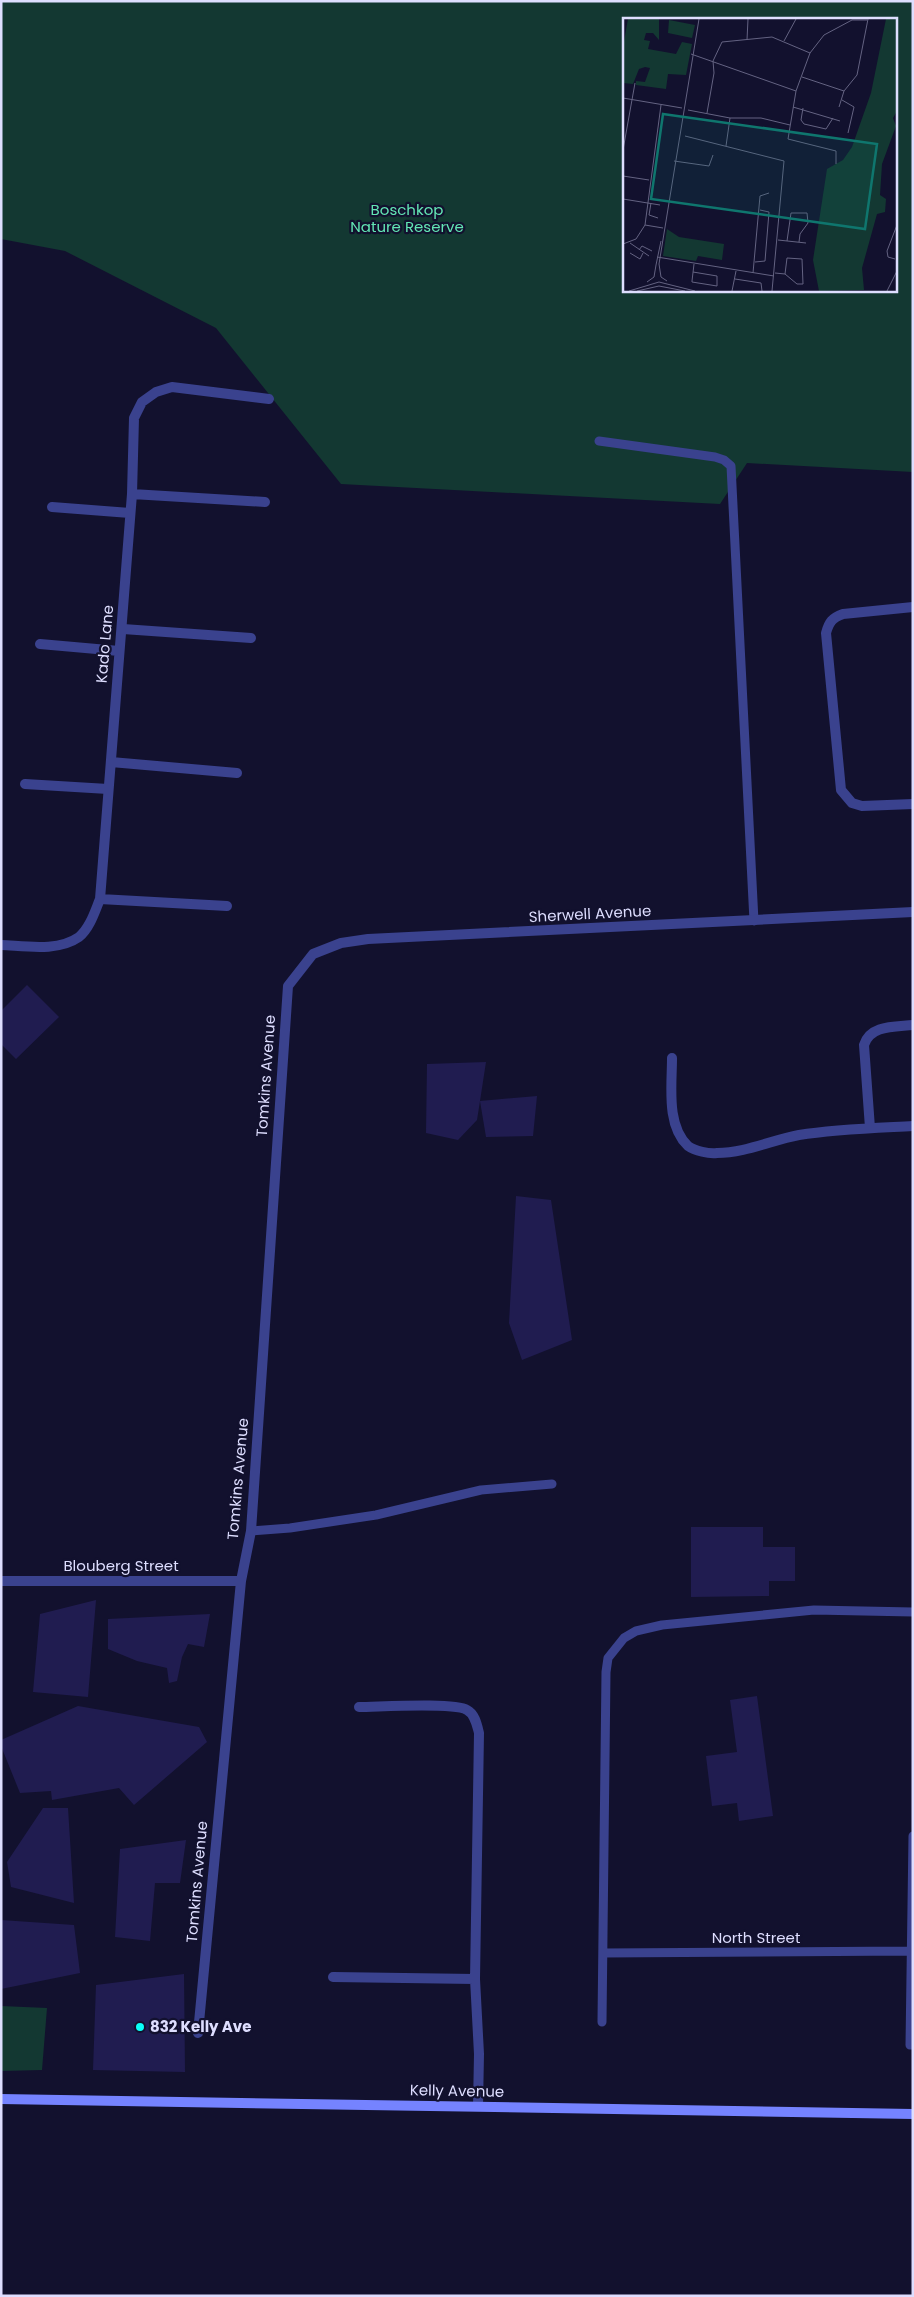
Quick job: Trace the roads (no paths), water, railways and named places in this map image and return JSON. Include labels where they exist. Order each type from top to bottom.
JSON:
[{"type":"street","name":"Kado Lane","points":[[1,945],[40,946],[64,944],[80,936],[90,922],[100,899],[119,651],[123,629],[132,494],[134,418],[142,402],[156,392],[172,387],[269,399]]},
{"type":"street","points":[[132,494],[264,502]]},
{"type":"street","points":[[52,507],[130,513]]},
{"type":"street","points":[[913,606],[843,614],[834,617],[829,623],[826,633],[841,790],[852,803],[862,806],[913,804]]},
{"type":"street","points":[[123,629],[251,638]]},
{"type":"street","points":[[40,644],[119,651]]},
{"type":"street","points":[[111,762],[237,773]]},
{"type":"street","points":[[25,784],[108,789]]},
{"type":"street","points":[[100,899],[227,906]]},
{"type":"street","name":"Sherwell Avenue","points":[[288,986],[313,954],[341,943],[368,939],[913,912]]},
{"type":"street","name":"Tomkins Avenue","points":[[198,2033],[241,1581],[251,1531],[288,986]]},
{"type":"street","points":[[870,1128],[864,1045],[866,1037],[878,1029],[913,1025]]},
{"type":"street","points":[[672,1058],[672,1113],[679,1133],[689,1146],[700,1151],[716,1154],[732,1152],[797,1136],[870,1128],[913,1126]]},
{"type":"street","name":"Blouberg Street","points":[[1,1581],[241,1581]]},
{"type":"street","points":[[359,1707],[448,1706],[466,1709],[475,1718],[479,1733],[475,1979],[479,2054],[478,2106]]},
{"type":"street","points":[[334,1977],[475,1979]]},
{"type":"street","name":"Kelly Avenue","points":[[1,2099],[913,2114]]},
{"type":"lane","points":[[599,442],[715,457],[724,460],[731,466],[754,921]]},
{"type":"lane","points":[[251,1531],[290,1528],[376,1515],[481,1490],[552,1484]]},
{"type":"lane","points":[[602,2022],[606,1672],[608,1658],[615,1648],[636,1631],[662,1624],[814,1610],[913,1612]]},
{"type":"lane","points":[[913,1836],[909,1951],[910,2045],[913,2045]]},
{"type":"lane","name":"North Street","points":[[603,1953],[909,1951]]},
{"type":"place","name":"832 Kelly Ave","points":[[140,2027]]},
{"type":"park label","name":"Boschkop Nature Reserve","points":[[407,218]]}]
